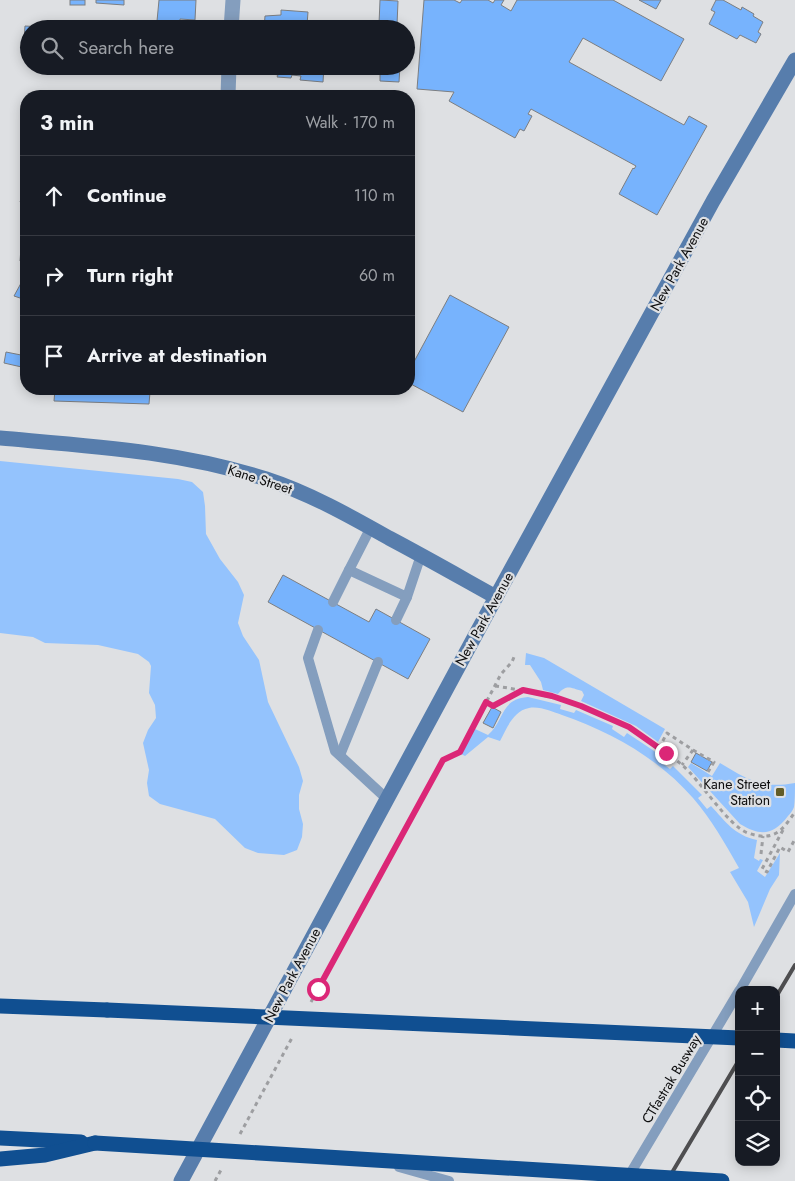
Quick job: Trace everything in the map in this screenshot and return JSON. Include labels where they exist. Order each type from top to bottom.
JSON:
[{"type":"highway","points":[[0,1006],[735,1038]]},
{"type":"highway","points":[[780,1040],[795,1041]]},
{"type":"highway","points":[[0,1138],[722,1181]]},
{"type":"highway","points":[[0,1159],[29,1157],[66,1151],[95,1143]]},
{"type":"main road","name":"New Park Avenue","points":[[181,1181],[496,597],[713,201],[795,60]]},
{"type":"main road","name":"Kane Street","points":[[0,438],[159,453],[232,469],[267,479],[302,492],[371,527],[496,597]]},
{"type":"street","points":[[232,20],[233,0]]},
{"type":"street","points":[[228,90],[229,75]]},
{"type":"lane","points":[[333,602],[371,527]]},
{"type":"lane","points":[[396,620],[407,597],[420,555]]},
{"type":"lane","points":[[349,570],[407,597]]},
{"type":"lane","points":[[318,630],[308,658],[335,750],[387,799]]},
{"type":"lane","points":[[340,755],[378,662]]},
{"type":"lane","name":"CTfastrak Busway","points":[[741,986],[795,894]]},
{"type":"lane","name":"CTfastrak Busway","points":[[626,1181],[735,997]]},
{"type":"lane","points":[[374,1160],[448,1181]]},
{"type":"path","points":[[310,1005],[443,760],[460,752],[501,674],[514,657]]},
{"type":"path","points":[[495,686],[552,696],[581,706],[629,727],[682,765],[735,825],[749,834],[764,836],[776,834],[784,829]]},
{"type":"path","points":[[486,702],[493,706],[523,690]]},
{"type":"path","points":[[659,748],[667,734],[714,762],[708,772]]},
{"type":"path","points":[[682,765],[693,750]]},
{"type":"path","points":[[795,812],[762,869],[766,872],[780,848],[788,852],[795,839]]},
{"type":"path","points":[[762,854],[764,836]]},
{"type":"path","points":[[237,1140],[296,1030]]},
{"type":"path","points":[[215,1181],[224,1165]]},
{"type":"shaded area","points":[[0,461],[178,479],[192,482],[203,492],[206,534],[220,559],[238,582],[244,595],[238,623],[243,636],[259,660],[268,702],[299,767],[303,781],[299,795],[299,809],[303,824],[302,837],[297,850],[284,855],[258,853],[245,848],[215,819],[160,804],[149,796],[147,783],[149,770],[143,743],[148,730],[156,718],[155,705],[149,693],[151,666],[149,662],[138,654],[98,645],[45,643],[33,637],[0,633]]},
{"type":"shaded area","points":[[526,653],[544,658],[665,729],[658,742],[636,726],[581,701],[584,695],[582,691],[566,688],[558,694],[543,690],[541,682],[530,665],[525,665]]},
{"type":"shaded area","points":[[528,697],[561,705],[560,709],[574,713],[576,710],[613,726],[612,729],[624,737],[627,733],[661,756],[658,760],[670,769],[673,766],[702,795],[698,798],[707,809],[711,806],[736,831],[757,840],[754,858],[759,861],[760,859],[763,860],[757,871],[765,877],[780,853],[779,875],[770,889],[754,927],[748,902],[730,872],[739,868],[712,823],[700,806],[679,784],[665,771],[633,748],[580,722],[546,710],[529,708],[515,716],[500,741],[488,737],[465,756],[461,754],[475,729],[488,735],[512,702]]},
{"type":"shaded area","points":[[691,763],[712,776],[720,763],[756,782],[773,785],[795,783],[794,808],[782,823],[771,830],[760,832],[747,828],[740,824],[688,767]]},
{"type":"building","points":[[70,0],[85,0],[85,5],[70,5]]},
{"type":"building","points":[[96,0],[124,0],[124,5],[96,3]]},
{"type":"building","points":[[159,0],[196,0],[195,20],[157,20]]},
{"type":"building","points":[[380,0],[398,1],[397,20],[379,20]]},
{"type":"building","points":[[424,0],[454,0],[460,3],[462,0],[488,0],[493,3],[495,0],[504,0],[501,5],[511,11],[517,0],[613,0],[684,39],[661,81],[583,38],[569,62],[684,125],[689,116],[707,126],[657,215],[619,194],[633,168],[636,166],[531,109],[528,114],[532,116],[524,131],[520,129],[515,138],[449,101],[454,92],[417,89]]},
{"type":"building","points":[[639,0],[661,0],[656,9]]},
{"type":"building","points":[[716,0],[723,0],[741,10],[742,7],[763,22],[758,32],[761,34],[756,43],[740,35],[737,39],[709,24],[715,12],[711,10]]},
{"type":"building","points":[[281,10],[308,12],[307,20],[265,20],[265,16],[281,15]]},
{"type":"building","points":[[278,75],[292,75],[291,78],[277,77]]},
{"type":"building","points":[[292,75],[323,75],[323,82],[300,80],[301,76]]},
{"type":"building","points":[[380,75],[399,75],[399,82],[380,81]]},
{"type":"building","points":[[20,285],[20,298],[14,296]]},
{"type":"building","points":[[450,295],[509,327],[463,412],[415,386],[415,360]]},
{"type":"building","points":[[6,352],[20,355],[20,367],[4,363]]},
{"type":"building","points":[[54,395],[150,395],[149,404],[54,401]]},
{"type":"building","points":[[283,575],[369,622],[376,609],[430,639],[408,679],[268,602]]},
{"type":"building","points":[[492,707],[501,712],[493,728],[483,723]]},
{"type":"building","points":[[696,753],[712,762],[707,771],[691,762]]},
{"type":"railway","points":[[780,990],[795,965]]},
{"type":"railway","points":[[667,1181],[735,1067]]},
{"type":"place","name":"Kane Street Station","points":[[780,792]]},
{"type":"route","points":[[318,989],[443,760],[460,752],[486,702],[493,706],[523,690],[552,696],[606,716],[629,727],[666,753]]}]
